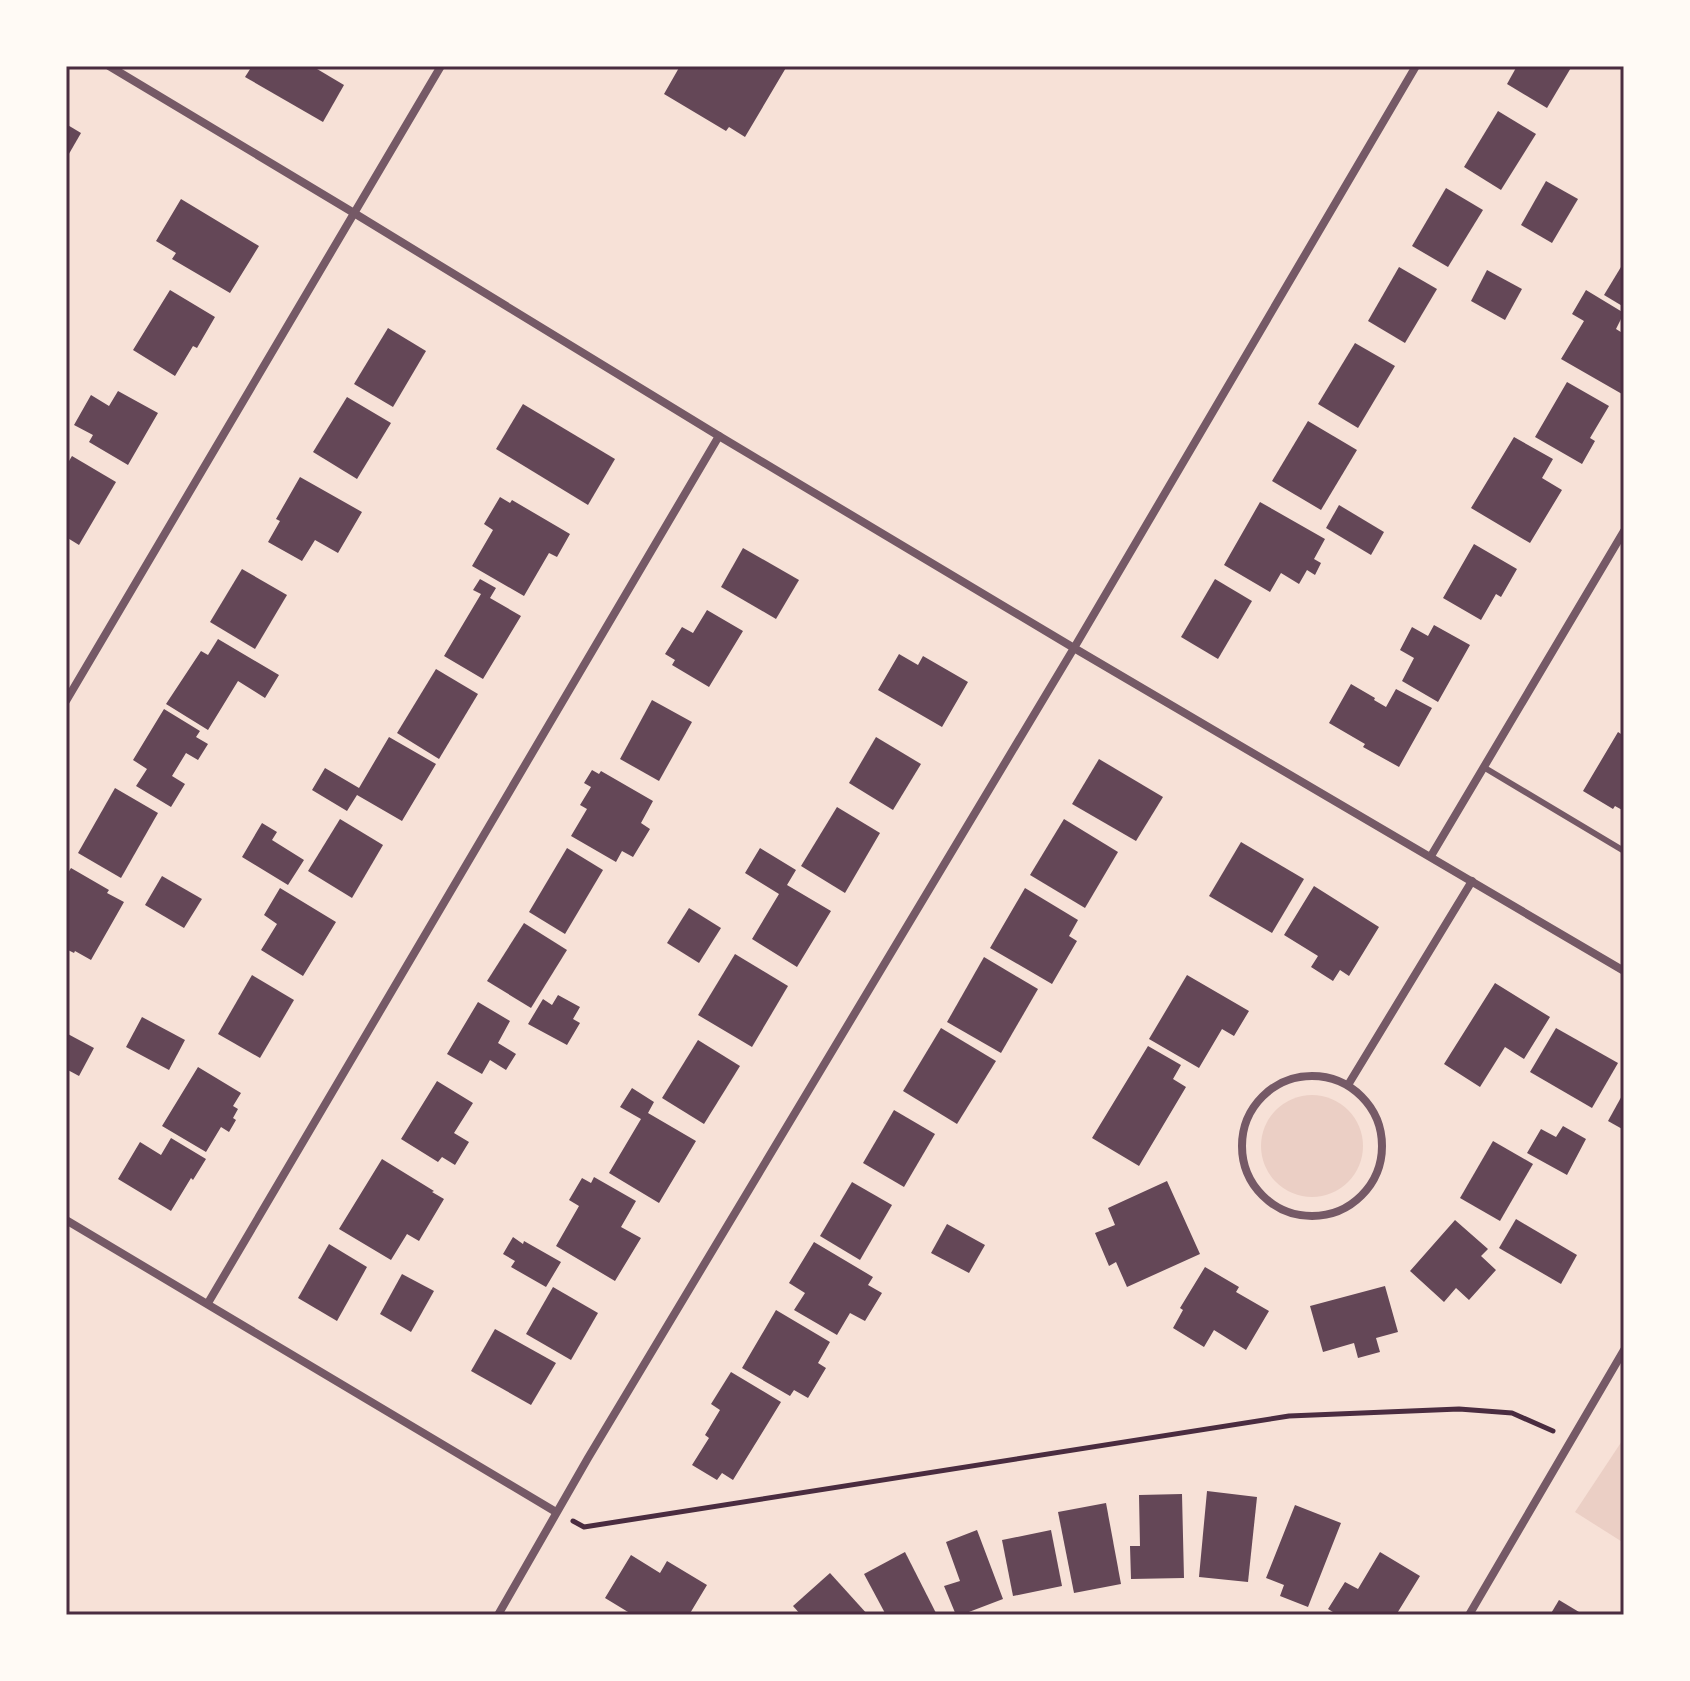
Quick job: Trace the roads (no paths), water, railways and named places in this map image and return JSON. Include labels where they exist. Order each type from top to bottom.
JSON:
[{"type":"street","points":[[109,66],[719,436],[1624,971]]},
{"type":"street","points":[[66,701],[441,66]]},
{"type":"street","points":[[498,1615],[556,1512],[1074,648],[1416,66]]},
{"type":"street","points":[[208,1303],[719,436]]},
{"type":"street","points":[[1431,856],[1624,531]]},
{"type":"street","points":[[1348,1085],[1472,881]]},
{"type":"street","points":[[1302,1076],[1326,1076],[1348,1085],[1366,1100],[1381,1130],[1381,1164],[1372,1185],[1356,1202],[1336,1213],[1313,1217],[1291,1214],[1270,1203],[1254,1186],[1244,1164],[1242,1141],[1247,1117],[1260,1098],[1279,1083],[1302,1076]]},
{"type":"street","points":[[66,1220],[556,1512]]},
{"type":"street","points":[[1469,1615],[1624,1350]]},
{"type":"lane","points":[[1485,768],[1624,851]]}]
